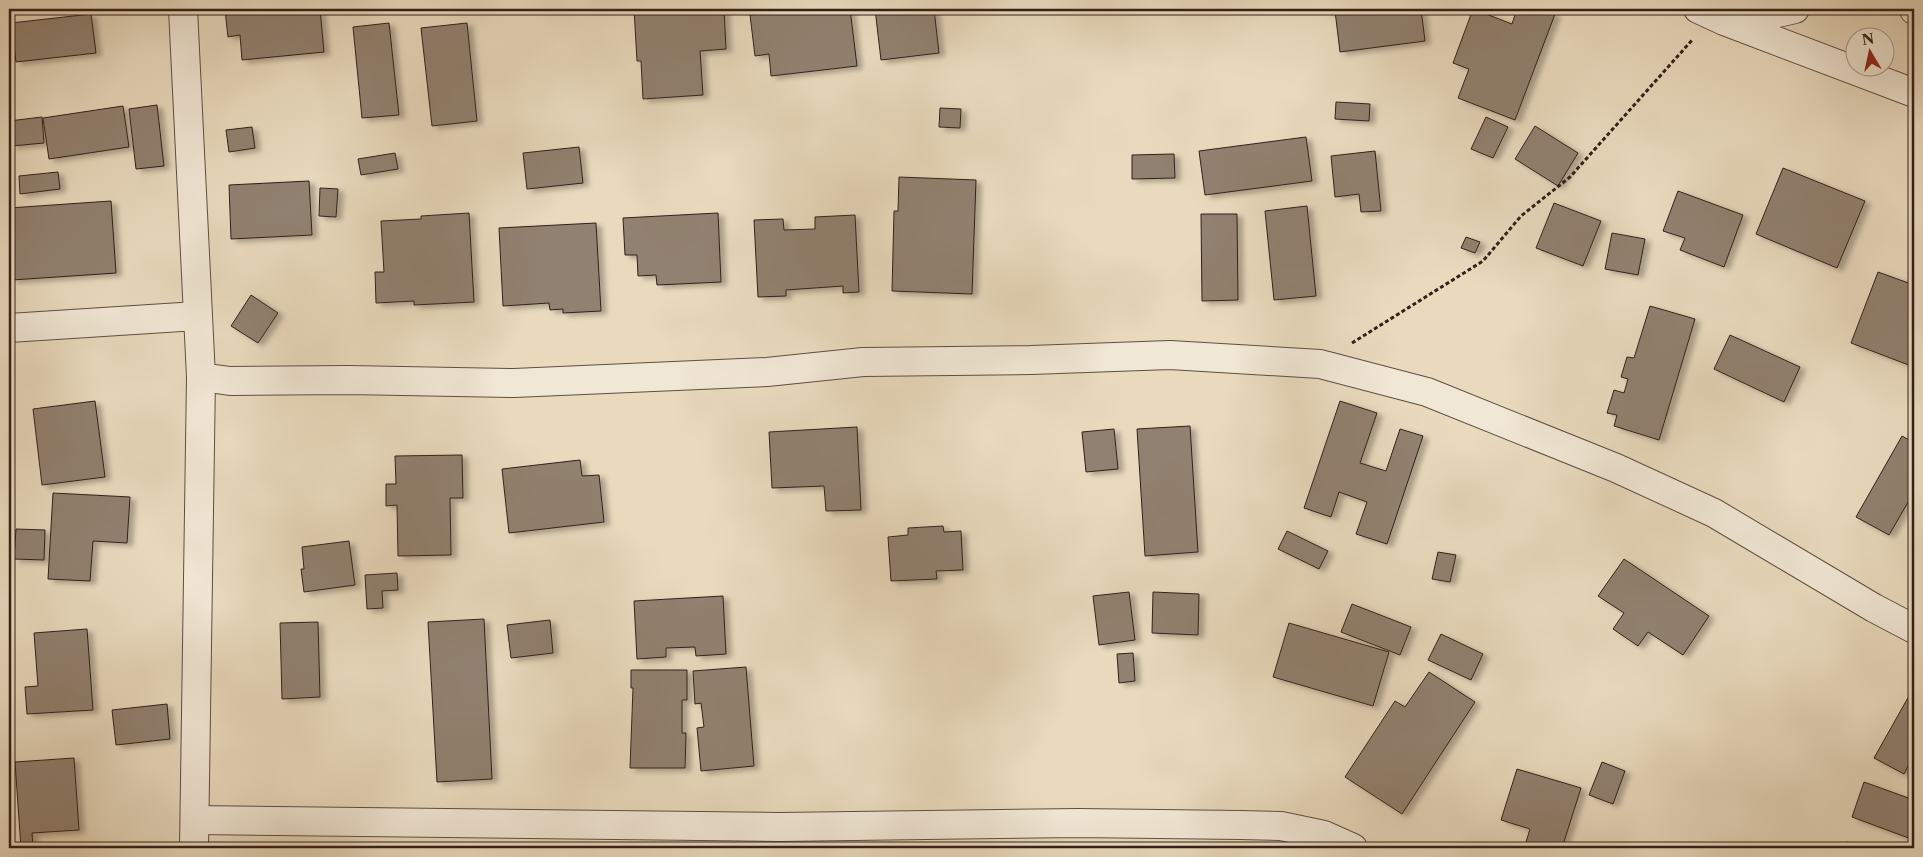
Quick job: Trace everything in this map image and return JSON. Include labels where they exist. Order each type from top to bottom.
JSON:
[{"type":"street","points":[[183,9],[201,376],[194,848]]},
{"type":"street","points":[[1698,9],[1724,21],[1914,93]]},
{"type":"street","points":[[1724,21],[1795,9]]},
{"type":"street","points":[[9,328],[197,316]]},
{"type":"street","points":[[201,376],[230,382],[348,380],[514,383],[767,372],[863,362],[1031,360],[1170,355],[1320,364],[1428,392],[1616,468],[1714,513],[1874,608],[1914,629]]},
{"type":"street","points":[[195,820],[779,827],[1078,823],[1248,825],[1282,826],[1324,835],[1353,848]]},
{"type":"path","points":[[1320,364],[1482,261],[1521,216],[1570,177],[1697,34],[1724,21]]},
{"type":"building","points":[[320,9],[324,52],[242,60],[240,35],[228,37],[225,10]]},
{"type":"building","points":[[634,9],[724,9],[726,49],[700,51],[703,95],[643,99],[641,61],[637,61]]},
{"type":"building","points":[[802,9],[850,9],[857,66],[771,76],[769,54],[755,56],[750,15]]},
{"type":"building","points":[[875,9],[934,9],[939,53],[881,60]]},
{"type":"building","points":[[1325,9],[1421,9],[1425,41],[1340,52],[1335,11],[1326,12]]},
{"type":"building","points":[[1473,9],[1512,24],[1517,9],[1540,9],[1555,14],[1515,120],[1458,98],[1469,69],[1453,63]]},
{"type":"building","points":[[91,14],[96,53],[16,62],[11,23]]},
{"type":"building","points":[[389,23],[399,115],[362,118],[353,27]]},
{"type":"building","points":[[467,23],[477,121],[432,126],[421,28]]},
{"type":"building","points":[[1336,102],[1370,104],[1369,121],[1335,119]]},
{"type":"building","points":[[157,105],[164,166],[136,169],[129,109]]},
{"type":"building","points":[[123,106],[129,147],[49,159],[43,118]]},
{"type":"building","points":[[940,108],[961,109],[960,128],[939,127]]},
{"type":"building","points":[[42,117],[44,143],[12,146],[9,121]]},
{"type":"building","points":[[1486,117],[1508,127],[1493,158],[1471,149]]},
{"type":"building","points":[[1535,126],[1578,153],[1558,186],[1515,159]]},
{"type":"building","points":[[252,127],[255,148],[229,152],[226,130]]},
{"type":"building","points":[[1306,137],[1312,181],[1205,195],[1199,151]]},
{"type":"building","points":[[579,147],[583,183],[527,189],[523,153]]},
{"type":"building","points":[[1375,151],[1381,211],[1361,212],[1359,194],[1335,197],[1331,156]]},
{"type":"building","points":[[395,153],[398,169],[361,175],[358,159]]},
{"type":"building","points":[[1174,154],[1175,178],[1132,179],[1132,155]]},
{"type":"building","points":[[1783,168],[1865,201],[1837,268],[1756,234]]},
{"type":"building","points":[[58,172],[60,189],[20,194],[19,176]]},
{"type":"building","points":[[899,177],[976,180],[972,294],[892,291],[894,211],[898,211]]},
{"type":"building","points":[[309,181],[312,235],[231,239],[229,185]]},
{"type":"building","points":[[320,188],[338,189],[336,217],[319,216]]},
{"type":"building","points":[[1678,191],[1743,215],[1724,267],[1680,250],[1685,238],[1663,231]]},
{"type":"building","points":[[111,201],[116,273],[12,280],[9,208]]},
{"type":"building","points":[[1554,203],[1601,221],[1583,266],[1536,248]]},
{"type":"building","points":[[1307,206],[1316,296],[1274,300],[1265,211]]},
{"type":"building","points":[[469,213],[474,302],[414,305],[414,301],[376,303],[375,272],[384,272],[381,221],[421,219],[421,216]]},
{"type":"building","points":[[718,213],[721,282],[657,285],[656,275],[638,276],[637,255],[625,255],[623,218]]},
{"type":"building","points":[[1201,214],[1237,214],[1238,300],[1202,301]]},
{"type":"building","points":[[855,215],[859,292],[843,293],[843,286],[786,290],[786,296],[758,297],[754,220],[783,219],[784,230],[815,229],[815,217]]},
{"type":"building","points":[[596,223],[601,311],[563,313],[563,309],[550,310],[549,303],[503,306],[499,228]]},
{"type":"building","points":[[1612,233],[1645,239],[1638,275],[1605,269]]},
{"type":"building","points":[[1466,237],[1480,242],[1475,253],[1461,248]]},
{"type":"building","points":[[1878,272],[1914,285],[1914,367],[1851,343]]},
{"type":"building","points":[[251,295],[278,313],[258,343],[231,326]]},
{"type":"building","points":[[1650,306],[1695,319],[1659,440],[1614,426],[1617,415],[1607,413],[1614,390],[1624,393],[1628,379],[1621,377],[1627,357],[1634,358]]},
{"type":"building","points":[[1730,335],[1800,367],[1784,402],[1714,369]]},
{"type":"building","points":[[95,401],[105,477],[42,485],[33,409]]},
{"type":"building","points":[[1340,401],[1377,413],[1360,463],[1386,471],[1400,429],[1423,436],[1387,544],[1356,534],[1367,502],[1339,492],[1331,517],[1304,508]]},
{"type":"building","points":[[1190,426],[1198,552],[1145,556],[1137,429]]},
{"type":"building","points":[[857,427],[861,510],[826,511],[824,486],[772,488],[769,432]]},
{"type":"building","points":[[1114,429],[1118,469],[1086,472],[1082,432]]},
{"type":"building","points":[[1902,436],[1914,443],[1914,492],[1889,535],[1856,517]]},
{"type":"building","points":[[462,455],[463,498],[450,498],[451,555],[398,556],[397,505],[386,506],[386,484],[396,484],[395,456]]},
{"type":"building","points":[[580,460],[582,476],[599,475],[604,522],[509,533],[502,469]]},
{"type":"building","points":[[53,493],[130,497],[127,543],[93,541],[90,581],[48,579]]},
{"type":"building","points":[[943,526],[944,532],[961,531],[963,570],[936,571],[937,579],[891,581],[888,537],[908,535],[908,528]]},
{"type":"building","points":[[16,529],[45,530],[44,560],[14,559]]},
{"type":"building","points":[[1287,531],[1328,551],[1319,569],[1278,549]]},
{"type":"building","points":[[349,541],[355,585],[304,592],[301,569],[304,569],[302,547]]},
{"type":"building","points":[[1438,552],[1456,555],[1450,582],[1432,579]]},
{"type":"building","points":[[1624,559],[1709,616],[1683,655],[1648,632],[1638,646],[1613,629],[1624,613],[1598,596]]},
{"type":"building","points":[[397,573],[398,590],[382,591],[383,608],[367,609],[365,575]]},
{"type":"building","points":[[1129,592],[1135,640],[1099,645],[1093,596]]},
{"type":"building","points":[[1153,592],[1199,594],[1198,635],[1152,633]]},
{"type":"building","points":[[723,596],[726,654],[696,656],[695,647],[666,648],[666,657],[637,659],[634,601]]},
{"type":"building","points":[[1352,604],[1411,627],[1400,655],[1341,632]]},
{"type":"building","points":[[484,619],[492,779],[437,782],[428,622]]},
{"type":"building","points":[[550,620],[553,653],[511,658],[507,625]]},
{"type":"building","points":[[318,622],[320,697],[282,699],[280,623]]},
{"type":"building","points":[[1289,623],[1389,652],[1373,706],[1273,677]]},
{"type":"building","points":[[87,629],[93,710],[27,714],[25,687],[38,686],[34,633]]},
{"type":"building","points":[[1441,634],[1483,654],[1471,680],[1428,660]]},
{"type":"building","points":[[1133,653],[1135,681],[1119,683],[1117,654]]},
{"type":"building","points":[[746,667],[754,766],[701,771],[697,728],[704,727],[701,703],[695,704],[693,671]]},
{"type":"building","points":[[631,670],[687,670],[687,700],[682,700],[682,733],[686,733],[685,768],[630,768],[633,688],[631,688]]},
{"type":"building","points":[[1429,672],[1475,702],[1402,814],[1345,777],[1395,701],[1405,707]]},
{"type":"building","points":[[1914,687],[1914,755],[1904,774],[1874,758]]},
{"type":"building","points":[[167,704],[170,739],[116,745],[112,710]]},
{"type":"building","points":[[74,758],[79,830],[32,833],[33,848],[21,848],[15,762]]},
{"type":"building","points":[[1602,762],[1625,771],[1613,804],[1589,795]]},
{"type":"building","points":[[1517,769],[1581,788],[1562,848],[1537,848],[1525,845],[1530,829],[1501,820]]},
{"type":"building","points":[[1864,782],[1914,800],[1914,840],[1852,817]]},
{"type":"building","points":[[1847,842],[1867,848],[1845,848]]}]
